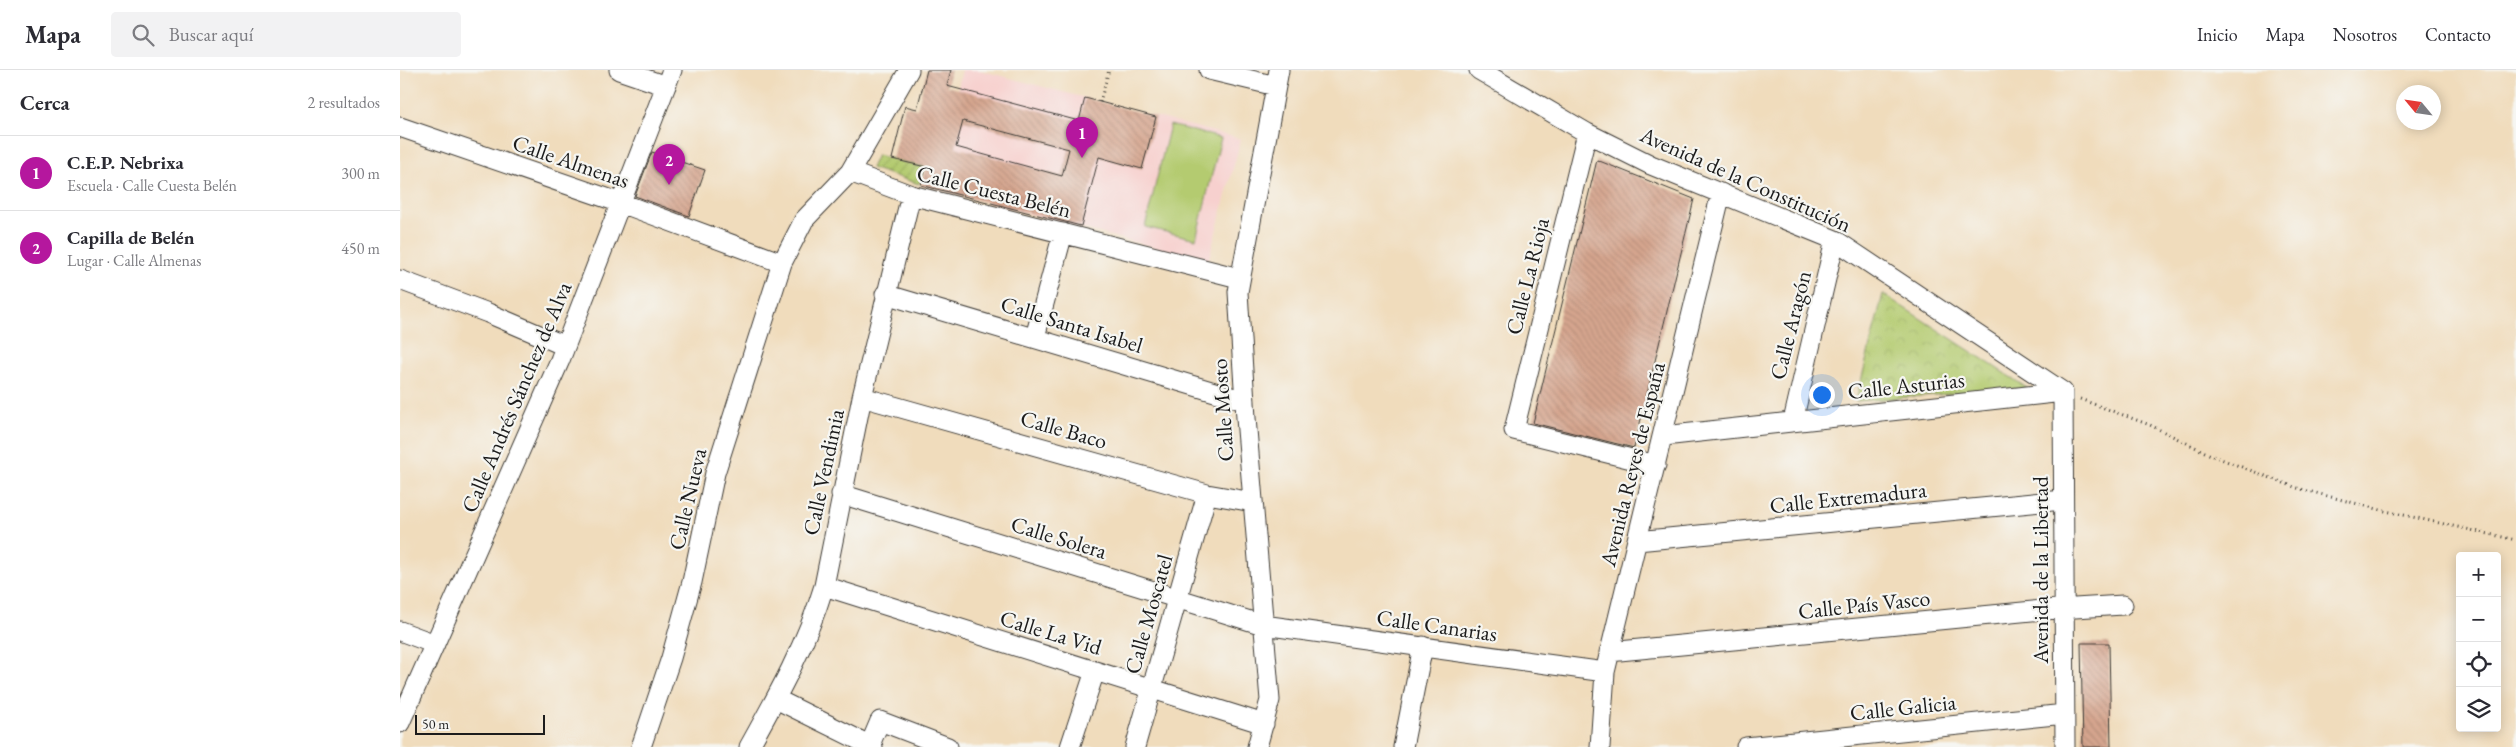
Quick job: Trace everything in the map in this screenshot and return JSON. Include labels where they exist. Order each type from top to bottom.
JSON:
[{"type":"street","points":[[619,70],[669,78]]},
{"type":"street","points":[[782,263],[804,220],[850,172],[909,70]]},
{"type":"street","points":[[1209,70],[1277,78]]},
{"type":"street","name":"Avenida de la Constitución","points":[[1479,70],[1587,133],[1650,165],[1835,240],[2063,392]]},
{"type":"street","name":"Calle Andrés Sánchez de Alva","points":[[400,723],[565,346],[669,78]]},
{"type":"street","name":"Calle Mosto","points":[[1257,747],[1270,700],[1245,401],[1239,278],[1277,78]]},
{"type":"street","name":"Calle Almenas","points":[[400,127],[621,203],[782,263]]},
{"type":"street","name":"Calle La Rioja","points":[[1587,133],[1514,430],[1656,465]]},
{"type":"street","name":"Calle Cuesta Belén","points":[[850,172],[911,195],[1239,278]]},
{"type":"street","name":"Avenida Reyes de España","points":[[1600,747],[1604,672],[1664,436],[1721,193]]},
{"type":"street","name":"Calle Vendimia","points":[[749,747],[776,699],[814,620],[824,586],[862,397],[911,195]]},
{"type":"street","points":[[1035,337],[1063,233]]},
{"type":"street","name":"Calle Aragón","points":[[1793,421],[1835,240]]},
{"type":"street","name":"Calle Nueva","points":[[641,747],[671,658],[692,582],[715,473],[782,263]]},
{"type":"street","points":[[400,280],[488,313],[565,346]]},
{"type":"street","name":"Calle Santa Isabel","points":[[886,294],[1245,401]]},
{"type":"street","name":"Calle Asturias","points":[[1664,436],[2063,392]]},
{"type":"street","name":"Avenida de la Libertad","points":[[2063,392],[2065,747]]},
{"type":"street","name":"Calle Baco","points":[[862,397],[1207,494],[1253,502]]},
{"type":"street","name":"Calle Solera","points":[[842,494],[1263,625]]},
{"type":"street","name":"Calle Moscatel","points":[[1135,747],[1207,494]]},
{"type":"street","name":"Calle Extremadura","points":[[1637,541],[2063,500]]},
{"type":"street","name":"Calle La Vid","points":[[824,586],[1264,724]]},
{"type":"street","name":"Calle País Vasco","points":[[1609,652],[2064,608],[2123,605]]},
{"type":"street","name":"Calle Canarias","points":[[1263,625],[1604,672]]},
{"type":"street","points":[[400,631],[435,644]]},
{"type":"street","points":[[1403,747],[1423,646]]},
{"type":"street","points":[[1070,747],[1095,671]]},
{"type":"street","points":[[776,699],[871,747],[880,721],[948,747]]},
{"type":"street","name":"Calle Galicia","points":[[1746,747],[2065,714]]},
{"type":"path","points":[[1100,102],[1109,70]]},
{"type":"path","points":[[2063,392],[2150,425],[2213,456],[2297,488],[2381,510],[2516,540]]},
{"type":"shaded area","points":[[962,70],[979,70],[1241,139],[1208,262],[921,185],[940,115],[951,117]]},
{"type":"green space","points":[[1170,125],[1221,138],[1196,239],[1145,227]]},
{"type":"green space","points":[[877,155],[924,167],[919,184],[871,168]]},
{"type":"green space","points":[[1883,294],[2027,388],[1856,401]]},
{"type":"building","points":[[927,70],[951,70],[947,86],[1079,121],[1085,98],[1156,117],[1142,169],[1099,157],[1081,226],[921,185],[926,167],[892,159],[905,106],[917,109]],"holes":[[[963,121],[1069,149],[1062,176],[956,147]]]},
{"type":"building","points":[[652,152],[705,170],[689,216],[635,196]]},
{"type":"building","points":[[1597,160],[1694,199],[1634,448],[1533,423]]},
{"type":"building","points":[[2081,643],[2109,643],[2111,747],[2083,747]]},
{"type":"place","name":"C.E.P. Nebrixa","points":[[1082,158]]},
{"type":"place","name":"Capilla de Belén","points":[[669,185]]}]
